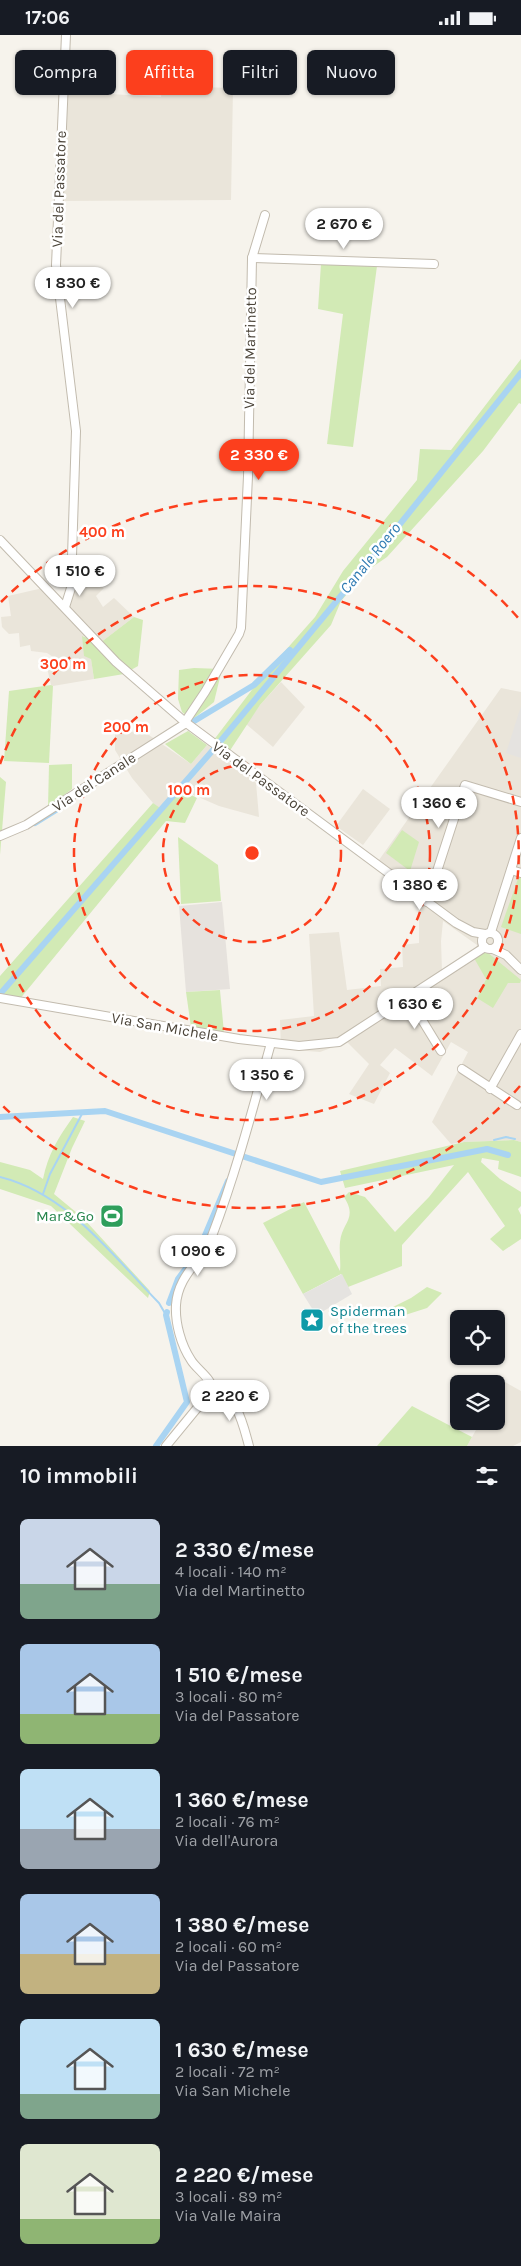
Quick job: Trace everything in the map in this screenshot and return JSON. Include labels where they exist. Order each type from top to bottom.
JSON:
[{"type":"street","name":"Via del Passatore","points":[[65,607],[71,581],[76,431],[56,265],[66,35]]},
{"type":"street","name":"Via del Martinetto","points":[[185,722],[205,692],[241,628],[248,476],[252,258],[265,215]]},
{"type":"street","points":[[252,258],[434,264]]},
{"type":"street","name":"Via del Passatore","points":[[0,540],[116,662],[185,722],[427,902],[506,955],[521,970]]},
{"type":"street","points":[[55,596],[66,589],[71,581]]},
{"type":"street","name":"Via del Canale","points":[[0,836],[26,825],[46,813],[185,722]]},
{"type":"street","points":[[427,902],[465,785],[521,802]]},
{"type":"street","points":[[489,945],[488,933],[521,838]]},
{"type":"street","points":[[511,870],[521,873]]},
{"type":"street","name":"Via del Passatore","points":[[473,932],[488,933]]},
{"type":"street","points":[[488,933],[496,935],[489,945]]},
{"type":"street","name":"Via San Michele","points":[[0,999],[271,1043],[299,1046],[338,1042],[489,945]]},
{"type":"street","points":[[408,997],[441,1051]]},
{"type":"street","points":[[490,1089],[521,1034]]},
{"type":"street","points":[[212,1390],[212,1386],[191,1361],[184,1349],[176,1312],[177,1294],[180,1284],[206,1249],[240,1156],[271,1043]]},
{"type":"street","points":[[462,1069],[517,1105]]},
{"type":"street","points":[[166,1446],[212,1390]]},
{"type":"street","points":[[212,1390],[217,1391],[236,1406],[249,1446]]},
{"type":"shaded area","points":[[213,87],[223,88],[223,95],[233,95],[231,200],[55,201],[59,95],[116,94],[161,97],[161,95],[213,95]]},
{"type":"shaded area","points":[[78,570],[104,588],[96,596],[103,607],[114,598],[134,617],[100,643],[83,636],[91,659],[94,679],[53,686],[51,685],[46,663],[58,660],[47,653],[31,651],[30,645],[20,647],[19,633],[9,634],[2,627],[1,617],[11,616],[8,596],[43,588],[58,604],[77,589]]},
{"type":"shaded area","points":[[281,682],[305,707],[273,747],[246,724]]},
{"type":"shaded area","points":[[501,688],[521,692],[521,1142],[514,1140],[451,1144],[432,1122],[468,1052],[451,1042],[432,1076],[395,1048],[380,1065],[390,1073],[374,1104],[349,1094],[369,1064],[347,1042],[320,1052],[281,1049],[280,1020],[314,1016],[309,934],[339,932],[347,990],[381,986],[380,969],[403,967],[402,945],[419,943],[419,902],[374,867]],"holes":[[[443,921],[477,945],[475,950],[442,971],[441,941]],[[486,979],[519,983],[508,983],[477,998]]]},
{"type":"shaded area","points":[[521,706],[521,758],[506,753]]},
{"type":"shaded area","points":[[143,731],[191,764],[207,745],[256,783],[259,817],[219,806],[180,789],[163,811],[153,803],[132,778],[115,750],[115,733]]},
{"type":"shaded area","points":[[363,789],[390,809],[363,845],[336,826]]},
{"type":"shaded area","points":[[222,902],[230,989],[186,992],[179,906]]},
{"type":"shaded area","points":[[342,1274],[352,1294],[322,1312],[313,1310],[303,1294]]},
{"type":"shaded area","points":[[505,1382],[521,1391],[521,1442],[513,1446],[467,1446],[476,1430],[505,1430]]},
{"type":"green space","points":[[321,264],[377,266],[353,447],[327,444],[343,314],[318,309]]},
{"type":"green space","points":[[521,359],[521,404],[519,403],[483,451],[387,557],[368,570],[341,601],[331,625],[260,705],[229,752],[213,741],[261,678],[315,617],[343,571],[417,480],[420,449],[451,450]]},
{"type":"green space","points":[[134,617],[143,620],[138,666],[124,674],[94,679],[91,659],[84,656],[82,636],[100,643]]},
{"type":"green space","points":[[194,668],[222,669],[214,702],[192,720],[182,712],[178,699],[179,670]]},
{"type":"green space","points":[[53,686],[49,763],[4,761],[9,691]]},
{"type":"green space","points":[[188,731],[207,745],[191,764],[165,744]]},
{"type":"green space","points":[[72,764],[72,789],[48,807],[49,765]]},
{"type":"green space","points":[[0,777],[6,782],[0,855]]},
{"type":"green space","points":[[180,789],[197,798],[185,823],[166,821],[19,1000],[0,996],[0,976],[153,803],[163,810]]},
{"type":"green space","points":[[402,830],[419,842],[410,871],[386,853]]},
{"type":"green space","points":[[178,837],[218,865],[221,901],[181,904]]},
{"type":"green space","points":[[519,876],[521,877],[521,934],[501,927]]},
{"type":"green space","points":[[483,952],[487,952],[521,980],[520,983],[508,983],[493,1008],[477,998],[486,979],[474,958]]},
{"type":"green space","points":[[220,990],[224,1033],[191,1027],[186,992]]},
{"type":"green space","points":[[73,1117],[85,1121],[54,1194],[83,1218],[150,1291],[148,1298],[51,1206],[0,1189],[0,1162],[30,1170],[43,1179],[54,1147]]},
{"type":"green space","points":[[514,1140],[521,1142],[521,1177],[498,1169],[499,1161],[482,1158],[481,1162],[500,1179],[521,1192],[521,1206],[518,1209],[521,1215],[521,1239],[503,1251],[490,1239],[505,1226],[468,1172],[402,1245],[402,1266],[348,1287],[341,1274],[303,1294],[263,1223],[304,1202],[340,1271],[341,1235],[350,1211],[344,1197],[349,1192],[365,1197],[395,1232],[429,1197],[454,1165],[345,1188],[340,1171],[464,1142]]},
{"type":"green space","points":[[427,1287],[442,1293],[427,1308],[402,1316],[371,1318],[411,1298]]},
{"type":"green space","points":[[412,1406],[450,1426],[450,1430],[458,1430],[472,1437],[467,1446],[377,1446]]},
{"type":"waterway","name":"Canale Roero","points":[[219,743],[388,539],[521,373]]},
{"type":"waterway","points":[[191,723],[254,685],[290,650]]},
{"type":"waterway","points":[[0,994],[213,750]]},
{"type":"waterway","points":[[35,823],[56,810]]},
{"type":"waterway","points":[[0,1117],[105,1111],[321,1182],[487,1149],[508,1155]]},
{"type":"waterway","points":[[43,1194],[50,1174],[83,1112]]},
{"type":"waterway","points":[[494,1140],[506,1137],[515,1139]]},
{"type":"waterway","points":[[0,1177],[24,1185],[47,1197],[68,1212],[106,1247],[159,1303],[166,1315]]},
{"type":"waterway","points":[[169,1303],[178,1279],[198,1252],[228,1181]]},
{"type":"waterway","points":[[156,1446],[187,1402],[166,1315],[167,1312]]},
{"type":"place","name":"Mar&Go","points":[[112,1216]]},
{"type":"place","name":"Spiderman of the trees","points":[[312,1320]]}]
